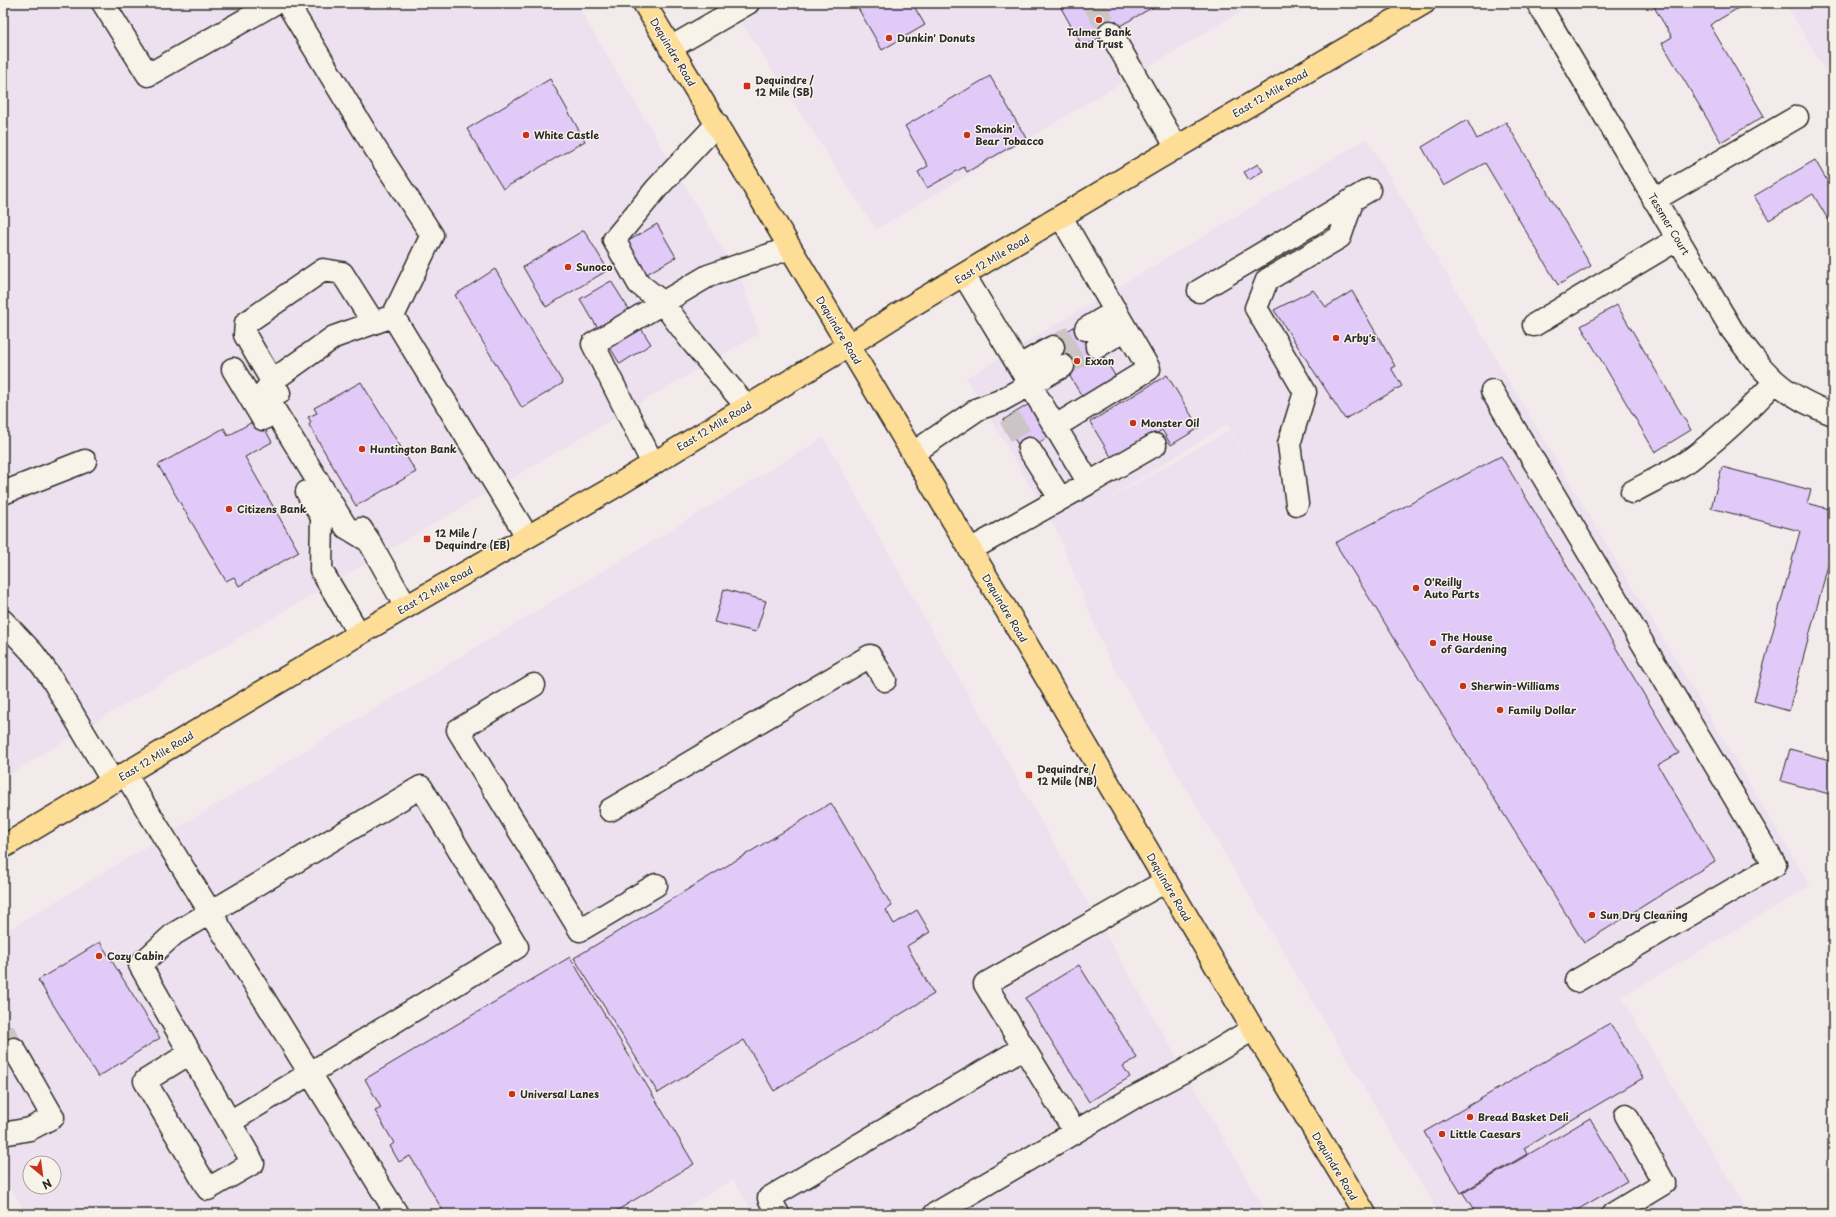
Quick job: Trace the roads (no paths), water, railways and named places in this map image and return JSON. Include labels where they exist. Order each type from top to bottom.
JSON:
[{"type":"main road","name":"Dequindre Road","points":[[644,3],[913,453],[1253,1029],[1365,1214]]},
{"type":"main road","name":"East 12 Mile Road","points":[[3,847],[359,634],[653,464],[916,303],[1421,4]]},
{"type":"street","points":[[103,3],[148,76],[274,3]]},
{"type":"street","points":[[287,3],[373,146],[432,235],[383,319],[334,337],[272,381],[264,392],[346,527],[369,541]]},
{"type":"street","points":[[670,48],[748,3]]},
{"type":"street","name":"Tessmer Court","points":[[1538,3],[1732,330],[1755,361],[1775,382],[1798,399],[1833,414]]},
{"type":"street","points":[[1110,32],[1177,148]]},
{"type":"street","points":[[1654,200],[1797,117]]},
{"type":"street","points":[[716,124],[657,188],[614,240],[639,284],[662,302],[747,406]]},
{"type":"street","points":[[1199,291],[1361,194],[1340,237],[1267,280],[1256,308],[1305,392],[1289,444],[1297,504]]},
{"type":"street","points":[[1056,426],[1149,369],[1061,217]]},
{"type":"street","points":[[1534,325],[1678,239]]},
{"type":"street","points":[[653,464],[593,344],[708,276],[790,248]]},
{"type":"street","points":[[330,482],[245,335],[246,323],[323,270],[342,273],[383,319],[527,536]]},
{"type":"street","points":[[964,275],[1089,483]]},
{"type":"street","points":[[1091,338],[1121,320]]},
{"type":"street","points":[[913,453],[978,409],[1005,409],[1024,375],[1058,357]]},
{"type":"street","points":[[233,369],[322,517],[321,570],[359,634]]},
{"type":"street","points":[[1632,492],[1690,459],[1715,440],[1748,411],[1775,382]]},
{"type":"street","points":[[1492,391],[1775,865],[1576,981]]},
{"type":"street","points":[[970,550],[1155,445]]},
{"type":"street","points":[[1028,449],[1060,498]]},
{"type":"street","points":[[3,493],[85,461]]},
{"type":"street","points":[[343,505],[369,541],[406,607]]},
{"type":"street","points":[[3,621],[33,653],[52,679],[211,912],[397,1214]]},
{"type":"street","points":[[610,810],[870,656],[885,680]]},
{"type":"street","points":[[534,685],[458,730],[466,744],[580,930],[656,885]]},
{"type":"street","points":[[190,1053],[145,1081],[208,1189],[253,1163],[140,965],[174,934],[421,786],[517,947],[230,1122]]},
{"type":"street","points":[[1075,1132],[985,984],[1166,881]]},
{"type":"street","points":[[935,1214],[1134,1098],[1184,1071],[1253,1029]]},
{"type":"street","points":[[778,1214],[769,1198],[1023,1048]]},
{"type":"street","points":[[3,1134],[30,1129],[53,1117],[14,1050]]},
{"type":"street","points":[[1613,1214],[1664,1183],[1626,1115]]},
{"type":"tunnel","points":[[1093,3],[1110,32]]},
{"type":"tunnel","points":[[1053,347],[1086,329]]},
{"type":"tunnel","points":[[1063,366],[1097,347]]},
{"type":"tunnel","points":[[1009,417],[1029,449]]},
{"type":"tunnel","points":[[3,1030],[14,1049]]},
{"type":"place","name":"Talmer Bank and Trust","points":[[1099,20]]},
{"type":"place","name":"Dunkin' Donuts","points":[[889,38]]},
{"type":"place","name":"Dequindre / 12 Mile (SB)","points":[[747,86]]},
{"type":"place","name":"White Castle","points":[[526,135]]},
{"type":"place","name":"Smokin' Bear Tobacco","points":[[967,135]]},
{"type":"place","name":"Sunoco","points":[[568,267]]},
{"type":"place","name":"Arby's","points":[[1336,338]]},
{"type":"place","name":"Exxon","points":[[1077,361]]},
{"type":"place","name":"Monster Oil","points":[[1133,423]]},
{"type":"place","name":"Huntington Bank","points":[[362,449]]},
{"type":"place","name":"Citizens Bank","points":[[229,509]]},
{"type":"place","name":"12 Mile / Dequindre (EB)","points":[[427,539]]},
{"type":"place","name":"O'Reilly Auto Parts","points":[[1416,588]]},
{"type":"place","name":"The House of Gardening","points":[[1433,643]]},
{"type":"place","name":"Sherwin-Williams","points":[[1463,686]]},
{"type":"place","name":"Family Dollar","points":[[1500,710]]},
{"type":"place","name":"Dequindre / 12 Mile (NB)","points":[[1029,775]]},
{"type":"place","name":"Sun Dry Cleaning","points":[[1592,915]]},
{"type":"place","name":"Cozy Cabin","points":[[99,956]]},
{"type":"place","name":"Universal Lanes","points":[[512,1094]]},
{"type":"place","name":"Bread Basket Deli","points":[[1470,1117]]},
{"type":"place","name":"Little Caesars","points":[[1442,1134]]}]
